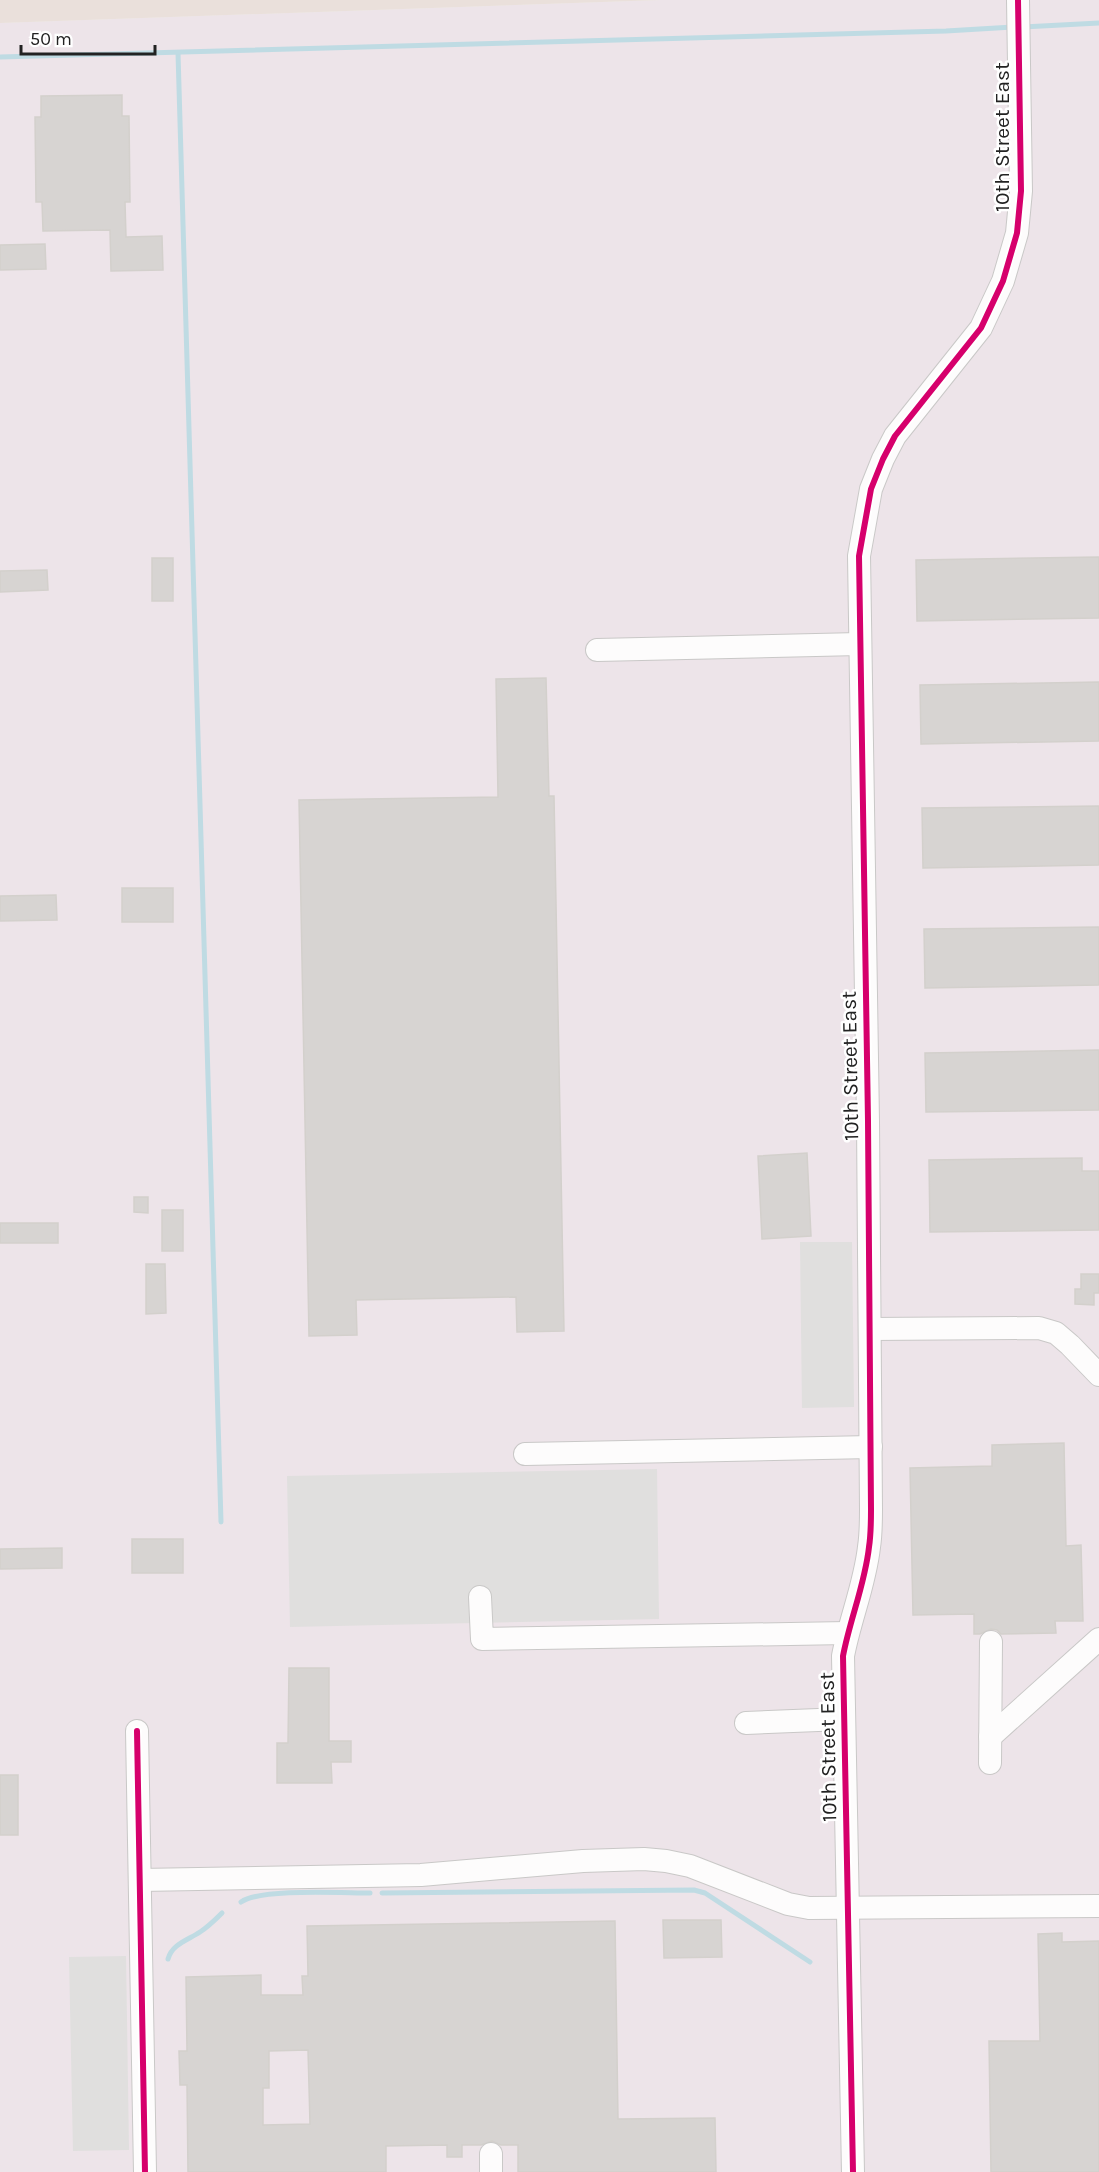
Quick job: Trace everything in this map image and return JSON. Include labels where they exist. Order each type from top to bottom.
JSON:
[{"type":"street","name":"10th Street East","points":[[853,2172],[843,1656],[869,1547],[871,1447],[859,556],[872,489],[883,459],[895,436],[981,328],[1003,281],[1017,233],[1021,190],[1018,0]]},
{"type":"street","points":[[597,650],[859,644]]},
{"type":"street","points":[[870,1329],[1039,1328],[1056,1333],[1099,1376]]},
{"type":"street","points":[[525,1454],[871,1447]]},
{"type":"street","points":[[480,1597],[482,1640],[847,1633]]},
{"type":"street","points":[[990,1737],[1099,1639]]},
{"type":"street","points":[[990,1763],[991,1642]]},
{"type":"street","points":[[746,1723],[843,1719]]},
{"type":"street","points":[[137,1731],[145,2172]]},
{"type":"street","points":[[140,1880],[422,1875],[583,1861],[644,1860],[666,1861],[690,1866],[788,1904],[809,1908],[1099,1906]]},
{"type":"shaded area","points":[[0,0],[660,0],[0,23]]},
{"type":"shaded area","points":[[660,0],[1099,0],[1099,2172],[0,2172],[0,23]]},
{"type":"shaded area","points":[[800,1242],[852,1242],[854,1407],[802,1408]]},
{"type":"shaded area","points":[[657,1469],[659,1619],[290,1627],[287,1476]]},
{"type":"shaded area","points":[[126,1956],[129,2150],[73,2151],[69,1957]]},
{"type":"building","points":[[122,95],[122,116],[129,116],[130,202],[125,202],[126,237],[162,236],[163,270],[111,271],[110,230],[43,231],[42,202],[36,202],[35,117],[41,117],[41,96]]},
{"type":"building","points":[[45,244],[46,269],[0,270],[0,245]]},
{"type":"building","points":[[1099,557],[1099,618],[917,621],[916,560]]},
{"type":"building","points":[[152,558],[173,558],[173,601],[152,601]]},
{"type":"building","points":[[47,570],[48,590],[0,592],[0,571]]},
{"type":"building","points":[[546,678],[549,796],[554,796],[564,1331],[517,1332],[516,1297],[356,1300],[357,1335],[309,1336],[299,800],[498,797],[496,679]]},
{"type":"building","points":[[1099,682],[1099,741],[921,744],[920,685]]},
{"type":"building","points":[[1099,806],[1099,865],[923,868],[922,808]]},
{"type":"building","points":[[122,888],[173,888],[173,922],[122,922]]},
{"type":"building","points":[[56,895],[57,920],[0,921],[0,896]]},
{"type":"building","points":[[1099,927],[1099,985],[925,988],[924,929]]},
{"type":"building","points":[[1099,1050],[1099,1110],[926,1112],[925,1053]]},
{"type":"building","points":[[807,1153],[811,1236],[762,1239],[758,1156]]},
{"type":"building","points":[[1082,1158],[1082,1171],[1099,1171],[1099,1230],[930,1232],[929,1160]]},
{"type":"building","points":[[134,1197],[148,1197],[148,1213],[134,1212]]},
{"type":"building","points":[[162,1210],[183,1210],[183,1251],[162,1251]]},
{"type":"building","points":[[0,1223],[58,1223],[58,1243],[0,1243]]},
{"type":"building","points":[[146,1264],[165,1264],[166,1313],[146,1314]]},
{"type":"building","points":[[1081,1274],[1099,1274],[1099,1293],[1094,1293],[1094,1305],[1075,1304],[1075,1289],[1081,1289]]},
{"type":"building","points":[[1064,1443],[1066,1546],[1081,1545],[1083,1621],[1055,1621],[1056,1633],[1001,1634],[991,1629],[974,1634],[974,1614],[913,1615],[910,1468],[992,1466],[992,1445]]},
{"type":"building","points":[[132,1539],[183,1539],[183,1573],[132,1573]]},
{"type":"building","points":[[62,1548],[62,1568],[0,1569],[0,1549]]},
{"type":"building","points":[[289,1668],[329,1668],[329,1741],[351,1741],[351,1762],[331,1762],[332,1783],[277,1783],[277,1743],[288,1743]]},
{"type":"building","points":[[0,1775],[18,1775],[18,1835],[0,1835]]},
{"type":"building","points":[[663,1920],[721,1920],[722,1957],[664,1958]]},
{"type":"building","points":[[615,1921],[618,2119],[715,2118],[716,2172],[518,2172],[518,2145],[501,2145],[492,2141],[481,2145],[462,2145],[462,2157],[447,2157],[447,2145],[386,2146],[386,2172],[188,2172],[187,2085],[180,2085],[179,2051],[187,2051],[186,1977],[261,1975],[261,1995],[303,1995],[302,1976],[308,1976],[307,1926]],"holes":[[[308,2050],[310,2124],[263,2125],[263,2088],[269,2088],[269,2051]]]},
{"type":"building","points":[[1062,1933],[1062,1942],[1099,1941],[1099,2172],[991,2172],[989,2041],[1040,2041],[1038,1934]]},
{"type":"waterway","points":[[1023,27],[1099,23]]},
{"type":"waterway","points":[[0,57],[946,31],[1013,27]]},
{"type":"waterway","points":[[178,53],[221,1522]]},
{"type":"waterway","points":[[382,1893],[694,1890],[705,1893],[810,1962]]},
{"type":"waterway","points":[[241,1902],[251,1898],[283,1893],[370,1893]]},
{"type":"waterway","points":[[168,1959],[177,1946],[203,1930],[222,1913]]},
{"type":"cycle path","points":[[853,2172],[843,1656],[867,1561],[871,1514],[868,1121],[859,556],[871,489],[883,459],[895,436],[981,328],[1003,281],[1017,233],[1021,191],[1018,0]]},
{"type":"cycle path","points":[[137,1731],[145,2172]]}]
